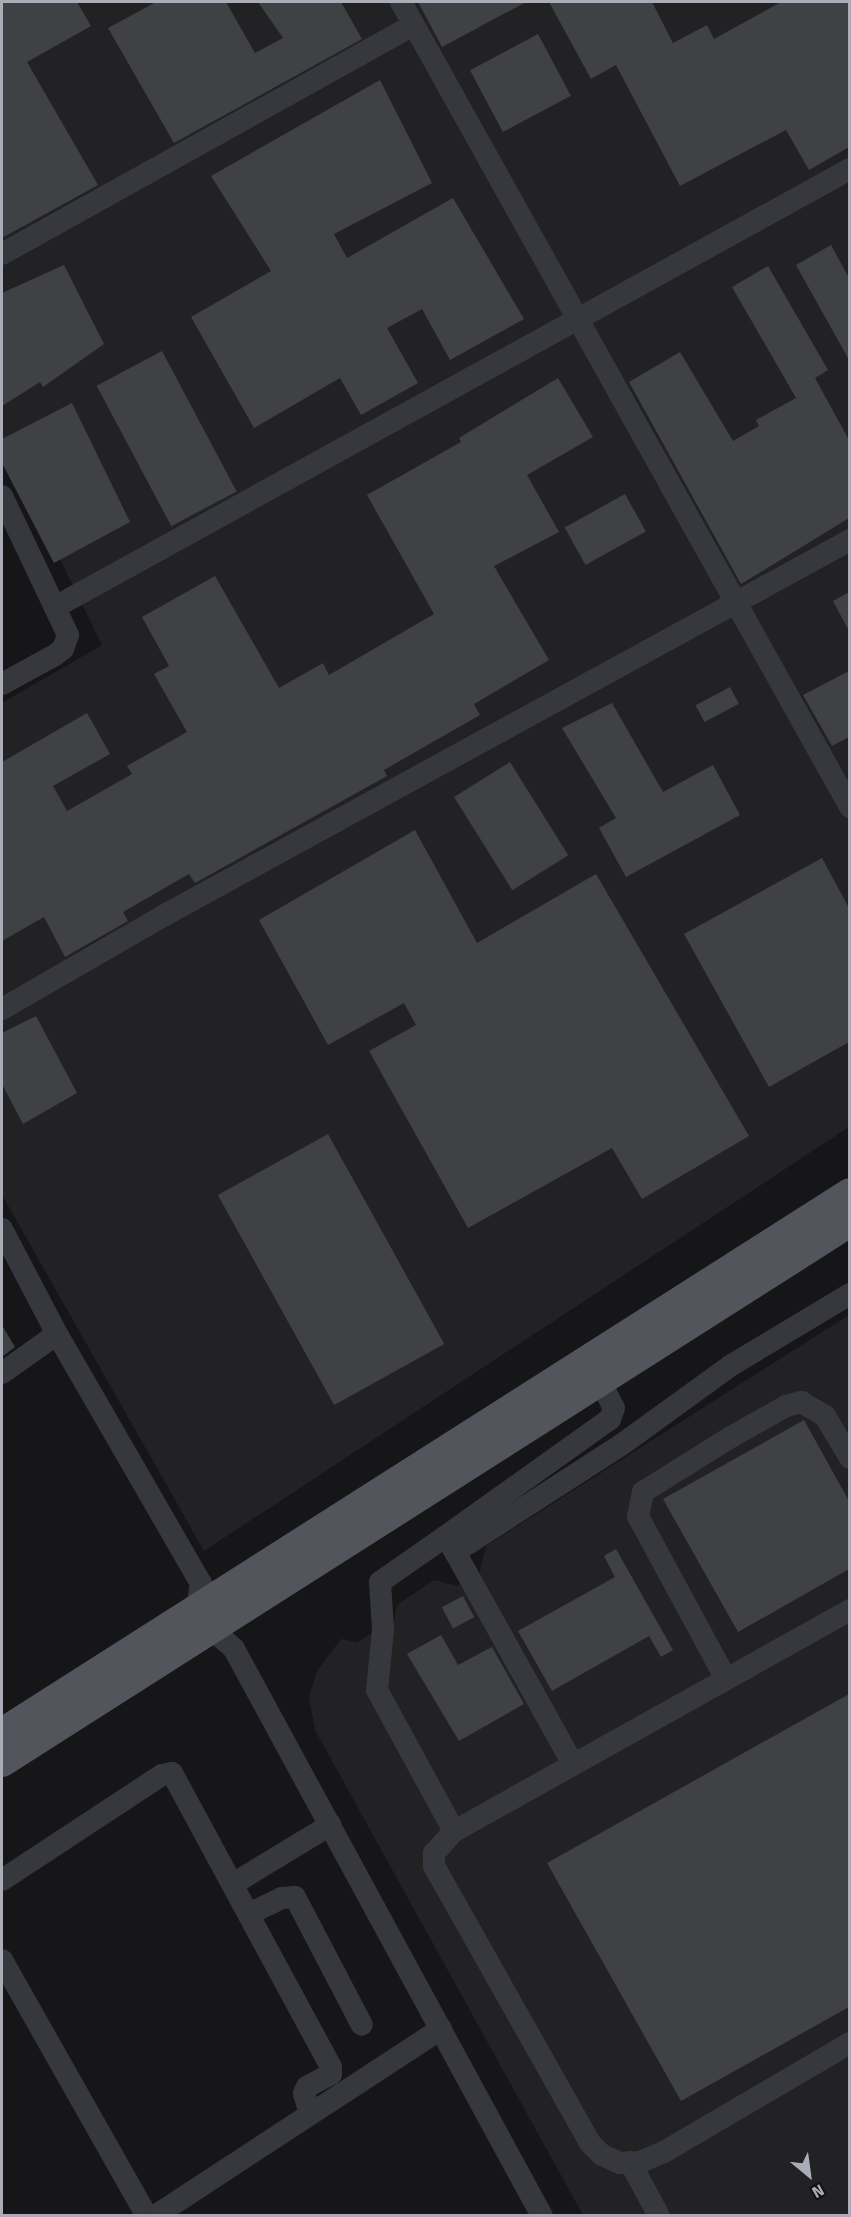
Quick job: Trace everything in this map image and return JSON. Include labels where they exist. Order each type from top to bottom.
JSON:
[{"type":"main road","points":[[2,1733],[203,1617],[593,1369],[849,1193]]},
{"type":"main road","points":[[593,1369],[849,1222]]},
{"type":"main road","points":[[2,1762],[203,1617]]},
{"type":"street","points":[[401,2],[849,807]]},
{"type":"street","points":[[2,254],[414,25]]},
{"type":"street","points":[[57,606],[849,169]]},
{"type":"street","points":[[2,495],[57,606],[68,635],[63,649],[2,684]]},
{"type":"street","points":[[2,1009],[173,910],[736,605],[849,540]]},
{"type":"street","points":[[2,1229],[57,1334],[201,1583],[203,1617],[234,1649],[542,2216]]},
{"type":"street","points":[[454,1831],[378,1690],[383,1630],[380,1582],[621,1445],[729,1366],[849,1294]]},
{"type":"street","points":[[2,1373],[57,1334]]},
{"type":"street","points":[[450,1544],[610,1419],[614,1408],[593,1369]]},
{"type":"street","points":[[726,1678],[638,1516],[643,1492],[731,1437],[786,1406],[801,1402],[825,1416],[849,1458]]},
{"type":"street","points":[[450,1544],[573,1764]]},
{"type":"street","points":[[849,1610],[454,1831],[434,1853],[434,1866],[442,1884],[590,2143],[602,2155],[630,2162],[664,2152],[849,2043]]},
{"type":"street","points":[[2,1880],[162,1775],[172,1773],[331,2067],[331,2074],[307,2086],[304,2093],[310,2114]]},
{"type":"street","points":[[232,1884],[330,1825]]},
{"type":"street","points":[[249,1914],[282,1898],[294,1897],[362,2025]]},
{"type":"street","points":[[2,1960],[147,2216]]},
{"type":"street","points":[[155,2216],[441,2029]]},
{"type":"street","points":[[630,2162],[659,2216]]},
{"type":"shaded area","points":[[2,2],[849,2],[849,1127],[204,1551],[2,1195],[2,703],[102,645],[2,440]]},
{"type":"shaded area","points":[[849,1315],[849,2215],[583,2215],[315,1730],[309,1697],[317,1671],[341,1639],[357,1642],[394,1621],[397,1605],[434,1580],[457,1586],[479,1574],[486,1546]]},
{"type":"building","points":[[2,2],[77,2],[91,26],[27,62],[98,185],[2,238]]},
{"type":"building","points":[[156,2],[226,2],[255,53],[283,38],[258,2],[341,2],[362,39],[174,143],[108,28]]},
{"type":"building","points":[[418,2],[526,2],[442,47]]},
{"type":"building","points":[[549,2],[652,2],[673,43],[707,25],[714,39],[781,2],[849,2],[849,147],[809,170],[786,130],[680,186],[616,65],[591,79]]},
{"type":"building","points":[[538,34],[571,96],[503,132],[470,70]]},
{"type":"building","points":[[380,80],[432,183],[334,234],[347,258],[453,198],[524,319],[450,360],[422,309],[387,328],[418,383],[361,415],[340,378],[254,428],[191,317],[271,271],[211,176]]},
{"type":"building","points":[[831,245],[849,278],[849,360],[796,265]]},
{"type":"building","points":[[64,265],[104,344],[43,387],[40,382],[2,406],[2,293]]},
{"type":"building","points":[[768,266],[828,370],[815,378],[849,440],[849,518],[741,584],[629,382],[680,352],[733,441],[759,426],[756,420],[796,398],[732,287]]},
{"type":"building","points":[[162,351],[237,491],[171,526],[97,386]]},
{"type":"building","points":[[558,378],[593,437],[527,475],[559,532],[494,566],[549,660],[474,704],[480,715],[384,770],[387,776],[195,883],[189,874],[123,912],[128,921],[65,957],[44,917],[2,941],[2,762],[87,713],[110,754],[53,786],[67,811],[132,774],[127,766],[187,732],[154,674],[169,666],[142,617],[215,576],[279,688],[323,663],[329,675],[434,614],[367,495],[461,442],[459,438]]},
{"type":"building","points":[[72,403],[130,522],[54,563],[2,463],[2,439]]},
{"type":"building","points":[[625,494],[646,532],[585,565],[565,527]]},
{"type":"building","points":[[849,592],[849,631],[833,601]]},
{"type":"building","points":[[849,671],[849,737],[832,746],[803,695]]},
{"type":"building","points":[[730,687],[739,704],[704,722],[696,705]]},
{"type":"building","points":[[612,703],[663,792],[713,765],[740,815],[626,877],[599,828],[616,818],[562,728]]},
{"type":"building","points":[[510,762],[568,855],[512,890],[454,797]]},
{"type":"building","points":[[415,830],[477,943],[596,874],[749,1136],[642,1199],[612,1148],[468,1228],[369,1051],[416,1025],[404,1003],[328,1045],[259,920]]},
{"type":"building","points":[[822,858],[849,908],[849,1042],[769,1087],[684,934]]},
{"type":"building","points":[[36,1016],[77,1093],[23,1124],[2,1084],[2,1033]]},
{"type":"building","points":[[328,1134],[444,1344],[334,1405],[218,1195]]},
{"type":"building","points":[[2,1325],[15,1347],[2,1357]]},
{"type":"building","points":[[804,1420],[849,1501],[849,1569],[738,1632],[663,1499]]},
{"type":"building","points":[[616,1549],[673,1650],[661,1657],[649,1636],[552,1691],[518,1631],[615,1577],[604,1556]]},
{"type":"building","points":[[463,1596],[474,1617],[453,1628],[442,1607]]},
{"type":"building","points":[[441,1635],[458,1665],[492,1647],[524,1704],[459,1741],[407,1654]]},
{"type":"building","points":[[849,1694],[849,2007],[681,2101],[547,1863]]}]
